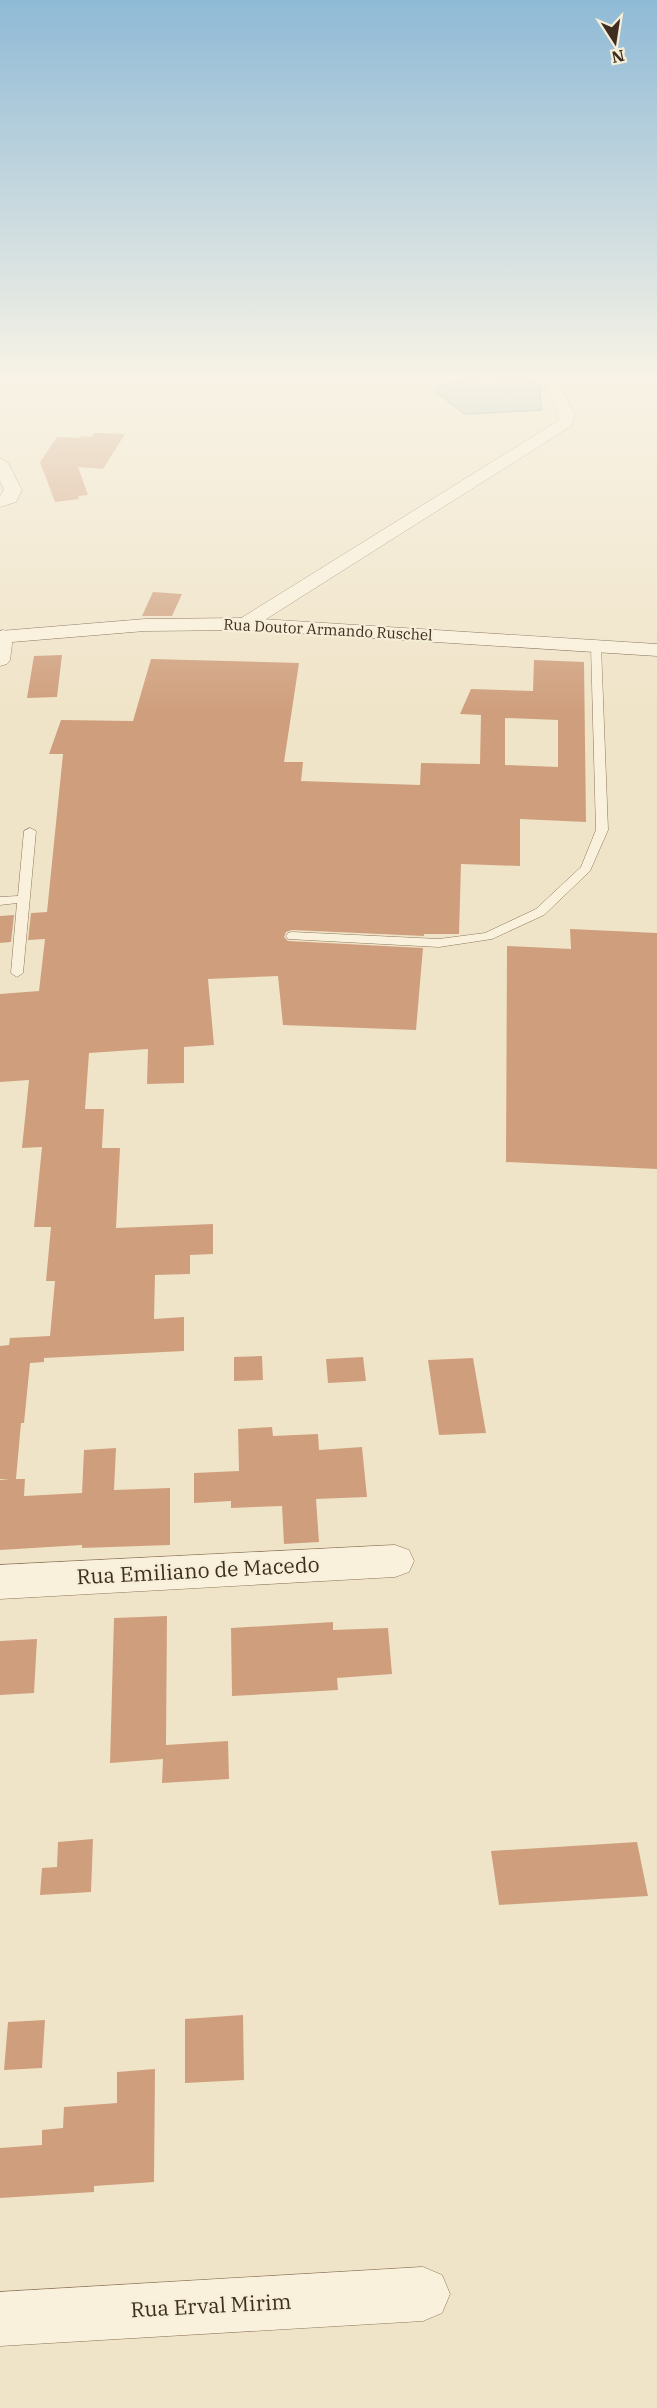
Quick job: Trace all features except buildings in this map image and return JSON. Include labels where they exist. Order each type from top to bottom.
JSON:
[{"type":"main road","name":"Rua Doutor Armando Ruschel","points":[[2,637],[145,625],[244,624],[657,650]]},
{"type":"street","points":[[0,502],[10,498],[13,490],[11,485]]},
{"type":"street","points":[[244,624],[466,485]]},
{"type":"street","points":[[0,660],[2,637]]},
{"type":"street","name":"Rua Emiliano de Macedo","points":[[0,1582],[395,1561]]},
{"type":"street","name":"Rua Erval Mirim","points":[[0,2319],[423,2294]]},
{"type":"lane","points":[[292,936],[439,943],[488,936],[540,912],[586,868],[602,830],[596,646]]},
{"type":"lane","points":[[17,973],[30,831]]},
{"type":"lane","points":[[0,901],[24,899]]}]
